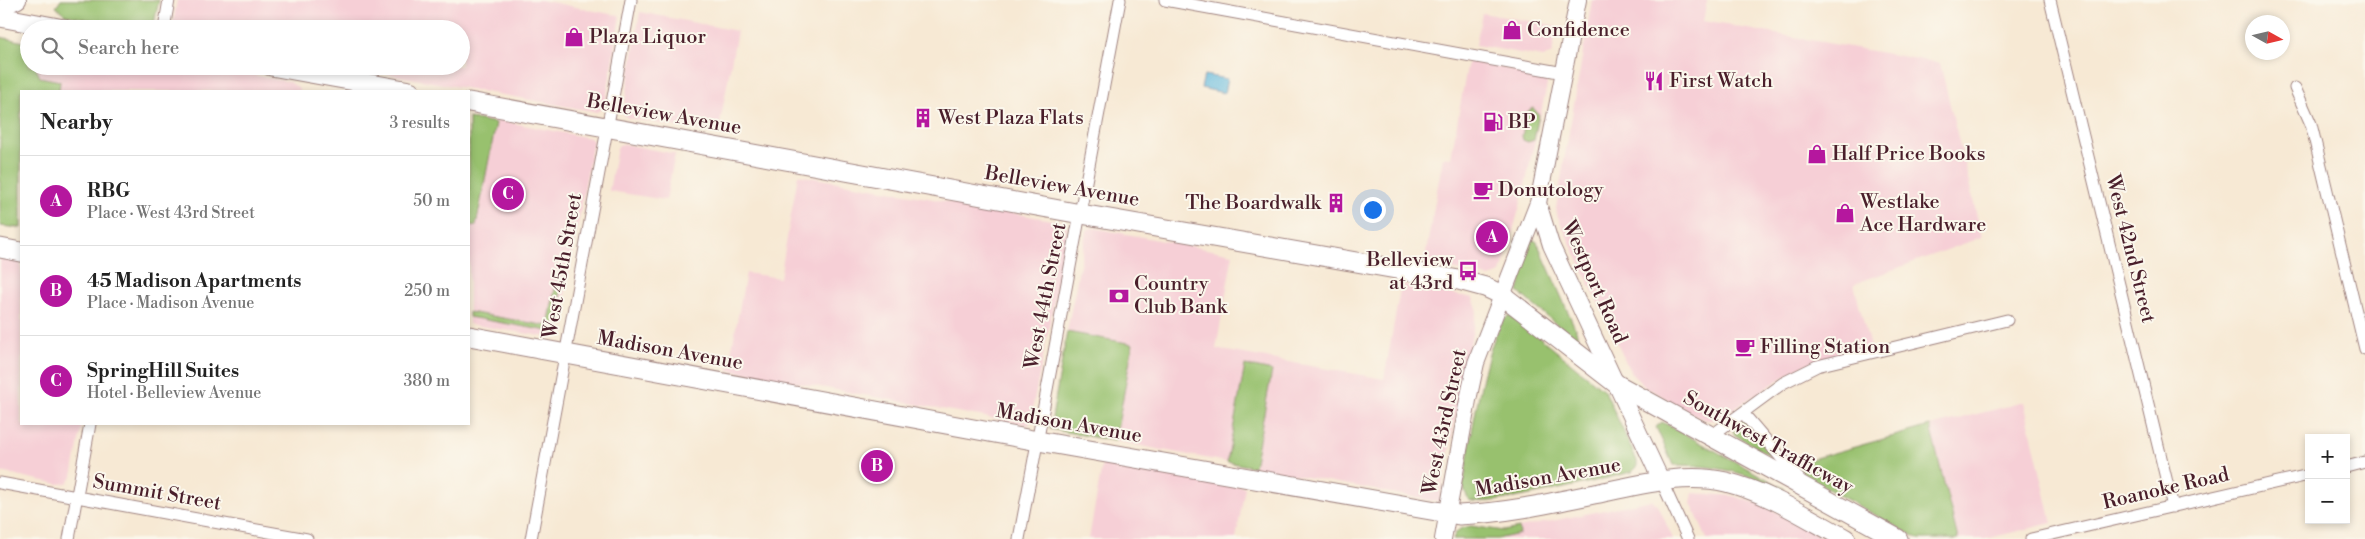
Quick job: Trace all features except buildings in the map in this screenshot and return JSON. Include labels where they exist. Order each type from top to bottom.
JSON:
[{"type":"main road","points":[[0,17],[20,21]]},
{"type":"main road","points":[[321,75],[404,90]]},
{"type":"main road","name":"Belleview Avenue","points":[[470,102],[1081,214],[1459,280],[1502,295],[1618,385]]},
{"type":"main road","points":[[0,248],[20,252]]},
{"type":"main road","name":"Madison Avenue","points":[[470,336],[1038,441],[1448,514],[1494,514],[1661,480]]},
{"type":"main road","name":"Southwest Trafficway","points":[[1618,385],[1898,539]]},
{"type":"main road","points":[[1661,480],[1701,479],[1724,482],[1766,494],[1846,539]]},
{"type":"street","points":[[0,8],[18,0]]},
{"type":"street","points":[[166,20],[169,0]]},
{"type":"street","name":"West 45th Street","points":[[531,539],[631,0]]},
{"type":"street","name":"West 44th Street","points":[[1019,539],[1120,0]]},
{"type":"street","points":[[1165,0],[1564,73]]},
{"type":"street","name":"Westport Road","points":[[1578,0],[1538,202],[1551,245],[1618,385],[1688,539]]},
{"type":"street","name":"West 42nd Street","points":[[2050,0],[2173,507]]},
{"type":"street","points":[[2295,88],[2310,124],[2365,349]]},
{"type":"street","name":"West 43rd Street","points":[[1444,539],[1476,363],[1538,202]]},
{"type":"street","points":[[1711,436],[1783,383],[1817,366],[2007,320]]},
{"type":"street","points":[[1743,413],[1807,489]]},
{"type":"street","points":[[69,539],[90,425]]},
{"type":"street","points":[[2350,465],[2365,462]]},
{"type":"street","name":"Roanoke Road","points":[[2031,539],[2305,476]]},
{"type":"street","name":"Summit Street","points":[[0,483],[307,539]]},
{"type":"shaded area","points":[[177,0],[541,0],[620,16],[605,106],[597,112],[393,75],[470,75],[470,20],[174,20]]},
{"type":"shaded area","points":[[1592,0],[1707,0],[1703,21],[1940,63],[1982,237],[1854,284],[1870,347],[1822,358],[1801,366],[1715,420],[1700,418],[1644,386],[1631,373],[1557,215],[1556,208]]},
{"type":"shaded area","points":[[640,12],[737,31],[718,134],[628,118],[623,114]]},
{"type":"shaded area","points":[[1482,13],[1557,26],[1552,53],[1543,57],[1476,45]]},
{"type":"shaded area","points":[[1468,61],[1541,76],[1546,78],[1547,85],[1523,195],[1501,273],[1489,277],[1424,263],[1443,157],[1451,158]]},
{"type":"shaded area","points":[[38,75],[254,75],[289,82],[299,90],[59,90],[60,81],[39,77]]},
{"type":"shaded area","points":[[497,120],[590,138],[593,141],[558,335],[554,338],[470,324],[470,225],[476,226]]},
{"type":"shaded area","points":[[624,144],[675,154],[666,200],[609,191],[617,148],[619,145]]},
{"type":"shaded area","points":[[798,175],[1063,222],[1067,225],[1067,238],[1029,425],[728,370],[746,273],[780,278]]},
{"type":"shaded area","points":[[1094,228],[1233,254],[1216,349],[1384,379],[1401,284],[1473,298],[1477,308],[1439,502],[1115,441],[1132,344],[1067,332],[1086,233],[1088,229]]},
{"type":"shaded area","points":[[0,257],[20,261],[20,425],[82,425],[72,477],[68,483],[59,484],[0,472]]},
{"type":"shaded area","points":[[2024,402],[2052,523],[1985,539],[1958,539],[1930,426]]},
{"type":"shaded area","points":[[1103,460],[1245,487],[1236,539],[1089,539]]},
{"type":"shaded area","points":[[1693,493],[1733,496],[1763,505],[1825,539],[1707,539],[1691,503]]},
{"type":"shaded area","points":[[1652,500],[1658,505],[1673,539],[1497,539],[1520,534],[1519,528]]},
{"type":"green space","points":[[61,0],[159,0],[155,20],[92,20],[66,15],[56,7]]},
{"type":"green space","points":[[0,37],[20,41],[20,75],[39,75],[40,77],[60,81],[59,90],[20,90],[20,228],[0,226]]},
{"type":"green space","points":[[1533,108],[1539,115],[1534,140],[1528,142],[1523,140],[1522,136],[1527,112]]},
{"type":"green space","points":[[470,118],[496,123],[476,226],[470,225]]},
{"type":"green space","points":[[1531,241],[1537,242],[1576,330],[1578,337],[1574,339],[1518,292]]},
{"type":"green space","points":[[556,283],[560,284],[560,299],[554,332],[470,317],[470,312],[548,326]]},
{"type":"green space","points":[[1510,316],[1533,332],[1605,391],[1637,461],[1637,467],[1632,472],[1495,501],[1468,499],[1463,486],[1480,389],[1494,340],[1502,323]]},
{"type":"green space","points":[[1067,332],[1133,344],[1115,441],[1050,429]]},
{"type":"green space","points":[[1245,365],[1272,371],[1254,467],[1227,462]]},
{"type":"green space","points":[[1740,421],[1744,421],[1773,454],[1773,457],[1735,435],[1733,431]]},
{"type":"green space","points":[[1662,422],[1785,489],[1783,491],[1743,474],[1716,468],[1673,465],[1656,427]]},
{"type":"green space","points":[[1930,426],[1958,539],[1919,539],[1808,478],[1794,464]]},
{"type":"green space","points":[[1471,526],[1504,531],[1519,528],[1520,534],[1497,539],[1453,539],[1459,530]]},
{"type":"water","points":[[1204,75],[1227,79],[1224,93],[1201,88]]},
{"type":"place","name":"Confidence","points":[[1512,30]]},
{"type":"place","name":"Plaza Liquor","points":[[574,37]]},
{"type":"place","name":"First Watch","points":[[1654,81]]},
{"type":"place","name":"West Plaza Flats","points":[[923,118]]},
{"type":"place","name":"BP","points":[[1493,122]]},
{"type":"place","name":"Half Price Books","points":[[1817,154]]},
{"type":"place","name":"Donutology","points":[[1483,190]]},
{"type":"place","name":"SpringHill Suites","points":[[508,194]]},
{"type":"place","name":"The Boardwalk","points":[[1336,203]]},
{"type":"place","name":"Westlake Ace Hardware","points":[[1845,213]]},
{"type":"place","name":"RBG","points":[[1492,237]]},
{"type":"place","name":"Belleview at 43rd","points":[[1468,271]]},
{"type":"place","name":"Country Club Bank","points":[[1119,296]]},
{"type":"place","name":"Filling Station","points":[[1745,347]]},
{"type":"place","name":"45 Madison Apartments","points":[[877,466]]}]
